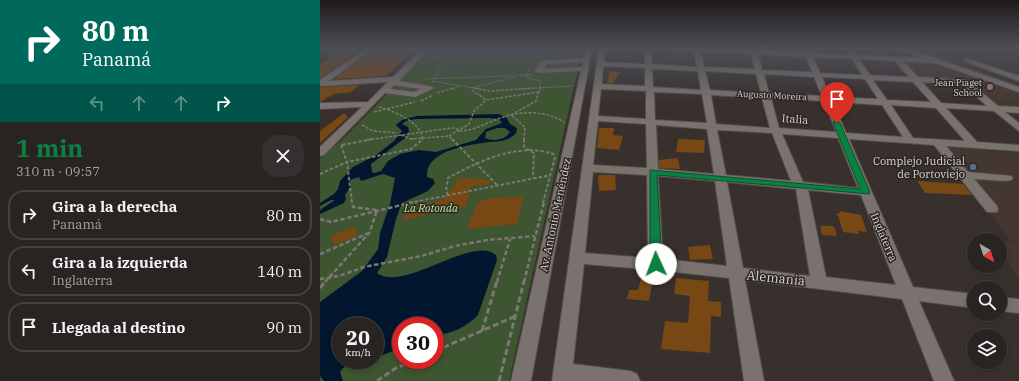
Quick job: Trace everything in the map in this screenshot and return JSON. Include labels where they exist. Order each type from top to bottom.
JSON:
[{"type":"street","points":[[320,84],[346,66]]},
{"type":"street","points":[[320,153],[373,108],[385,91],[411,66]]},
{"type":"street","points":[[541,66],[539,71],[553,71],[568,66]]},
{"type":"street","points":[[553,71],[555,66]]},
{"type":"street","name":"Av. Antonio Menéndez","points":[[521,381],[586,66]]},
{"type":"street","name":"Av. Antonio Menéndez","points":[[563,376],[600,66]]},
{"type":"street","points":[[644,66],[964,82],[1019,128]]},
{"type":"street","points":[[649,66],[656,264]]},
{"type":"street","points":[[758,66],[775,130],[800,186],[819,283]]},
{"type":"street","name":"Inglaterra","points":[[813,66],[944,381]]},
{"type":"street","points":[[859,66],[910,140]]},
{"type":"street","points":[[903,66],[973,144]]},
{"type":"street","points":[[951,66],[1019,90]]},
{"type":"street","points":[[981,66],[1019,80]]},
{"type":"street","points":[[702,68],[754,381]]},
{"type":"street","points":[[997,82],[1019,80]]},
{"type":"street","points":[[320,84],[394,81],[430,88],[415,95],[385,91]]},
{"type":"street","name":"Augusto Moreira","points":[[598,86],[1019,110]]},
{"type":"street","points":[[320,106],[373,108]]},
{"type":"street","name":"Italia","points":[[594,118],[712,125],[1019,148]]},
{"type":"street","points":[[937,142],[992,209]]},
{"type":"street","points":[[588,168],[653,172],[866,192]]},
{"type":"street","points":[[965,175],[1007,178]]},
{"type":"street","name":"Alemania","points":[[577,258],[656,264],[967,300]]},
{"type":"street","points":[[1007,305],[1019,306]]},
{"type":"street","points":[[563,376],[630,381]]},
{"type":"path","points":[[440,66],[435,78],[533,75]]},
{"type":"path","points":[[470,88],[520,75]]},
{"type":"path","points":[[510,116],[512,113],[536,101],[540,92],[540,81],[524,77],[526,75]]},
{"type":"path","points":[[421,78],[490,91],[576,86]]},
{"type":"path","points":[[470,88],[486,100]]},
{"type":"path","points":[[359,123],[373,131],[399,134],[411,139],[449,136],[468,124],[474,115],[474,111],[486,100],[540,92]]},
{"type":"path","points":[[373,108],[389,109]]},
{"type":"path","points":[[373,108],[389,109],[419,127],[422,132],[423,139]]},
{"type":"path","points":[[332,144],[341,145],[384,136],[418,133],[444,128],[456,128],[459,131],[479,128],[494,120],[510,116],[545,114],[564,122]]},
{"type":"path","points":[[510,116],[525,127],[524,147],[556,155]]},
{"type":"path","points":[[449,136],[498,186]]},
{"type":"path","points":[[320,174],[347,162],[411,149],[423,139]]},
{"type":"path","points":[[332,144],[341,145]]},
{"type":"path","points":[[341,145],[347,162],[353,207],[377,210]]},
{"type":"path","points":[[448,195],[446,191],[448,178],[478,164],[522,150],[530,149]]},
{"type":"path","points":[[530,149],[534,153],[533,178]]},
{"type":"path","points":[[320,219],[331,222],[414,202],[551,175],[499,381]]},
{"type":"path","points":[[320,288],[370,232],[377,210]]},
{"type":"path","points":[[320,254],[370,232]]},
{"type":"path","points":[[320,279],[329,278],[391,260],[420,256],[455,246],[487,240],[536,236]]},
{"type":"path","points":[[482,331],[510,239]]},
{"type":"path","points":[[444,347],[516,316]]},
{"type":"path","points":[[377,381],[395,369]]},
{"type":"shaded area","name":"Jean Piaget School","points":[[907,66],[947,66],[1019,92],[1019,108],[999,107],[968,82],[918,77]]},
{"type":"shaded area","name":"Complejo Judicial de Portoviejo","points":[[938,146],[1019,153],[1019,188],[1016,188],[1019,191],[1019,242],[1011,241],[1007,236],[1007,233],[1005,233]]},
{"type":"shaded area","points":[[1007,242],[1019,243],[1019,279],[1007,262]]},
{"type":"green space","name":"La Rotonda","points":[[415,66],[579,66],[509,381],[320,381],[320,158],[341,141]]},
{"type":"water","points":[[498,114],[506,117],[510,124],[517,128],[516,133],[508,139],[456,148],[439,156],[432,162],[428,168],[427,177],[433,179],[435,183],[428,191],[402,203],[396,219],[387,257],[377,273],[389,277],[404,276],[472,252],[485,251],[496,255],[497,260],[478,315],[469,323],[453,331],[444,333],[444,317],[392,317],[392,351],[384,355],[384,317],[332,317],[332,369],[342,369],[340,372],[343,381],[324,381],[320,376],[320,302],[362,271],[378,249],[380,233],[390,204],[395,178],[383,174],[361,181],[359,177],[350,180],[351,186],[345,195],[346,199],[344,203],[320,214],[320,210],[335,200],[331,200],[320,206],[320,203],[334,194],[338,189],[340,181],[353,167],[376,155],[394,141],[402,131],[396,125],[402,120],[417,116]],"holes":[[[416,119],[499,119],[502,123],[486,129],[476,140],[436,152],[419,150],[400,154],[388,161],[381,171],[374,173],[372,172],[371,164],[405,138],[409,131],[408,127],[402,124],[406,121]],[[497,128],[505,128],[510,132],[505,137],[499,140],[485,138],[486,132]]]},
{"type":"building","points":[[320,66],[338,66],[320,78]]},
{"type":"building","points":[[352,66],[397,66],[386,76],[334,79]]},
{"type":"building","points":[[610,71],[621,72],[613,83],[607,83]]},
{"type":"building","points":[[359,85],[351,92],[334,94],[320,102],[320,87]]},
{"type":"building","points":[[344,113],[348,117],[320,143],[320,131]]},
{"type":"building","points":[[599,128],[614,128],[613,135],[623,136],[619,150],[597,148]]},
{"type":"building","points":[[678,139],[705,140],[704,153],[676,152]]},
{"type":"building","points":[[678,158],[680,169],[659,168],[659,160]]},
{"type":"building","points":[[615,175],[616,190],[599,191],[598,176]]},
{"type":"building","points":[[466,178],[490,180],[490,184],[471,186],[466,207],[456,209],[457,206],[403,221],[406,208],[442,200],[456,184],[455,180]]},
{"type":"building","points":[[917,181],[963,184],[972,195],[925,193]]},
{"type":"building","points":[[523,196],[517,224],[467,229],[478,202],[492,198]]},
{"type":"building","points":[[840,211],[861,215],[867,232],[858,231],[859,234],[843,232],[837,213],[840,213]]},
{"type":"building","points":[[354,226],[357,236],[334,245],[331,236]]},
{"type":"building","points":[[820,226],[834,226],[837,236],[822,235]]},
{"type":"building","points":[[710,245],[713,259],[690,260],[688,247]]},
{"type":"building","points":[[641,278],[653,279],[649,301],[627,299],[629,290],[638,290]]},
{"type":"building","points":[[676,278],[709,281],[708,301],[721,302],[721,317],[711,316],[710,353],[661,349],[665,321],[688,323],[690,296],[674,294]]},
{"type":"place","name":"Jean Piaget School","points":[[990,87]]},
{"type":"place","name":"Complejo Judicial de Portoviejo","points":[[973,167]]},
{"type":"route","points":[[656,264],[653,172],[866,192],[837,123]]}]
